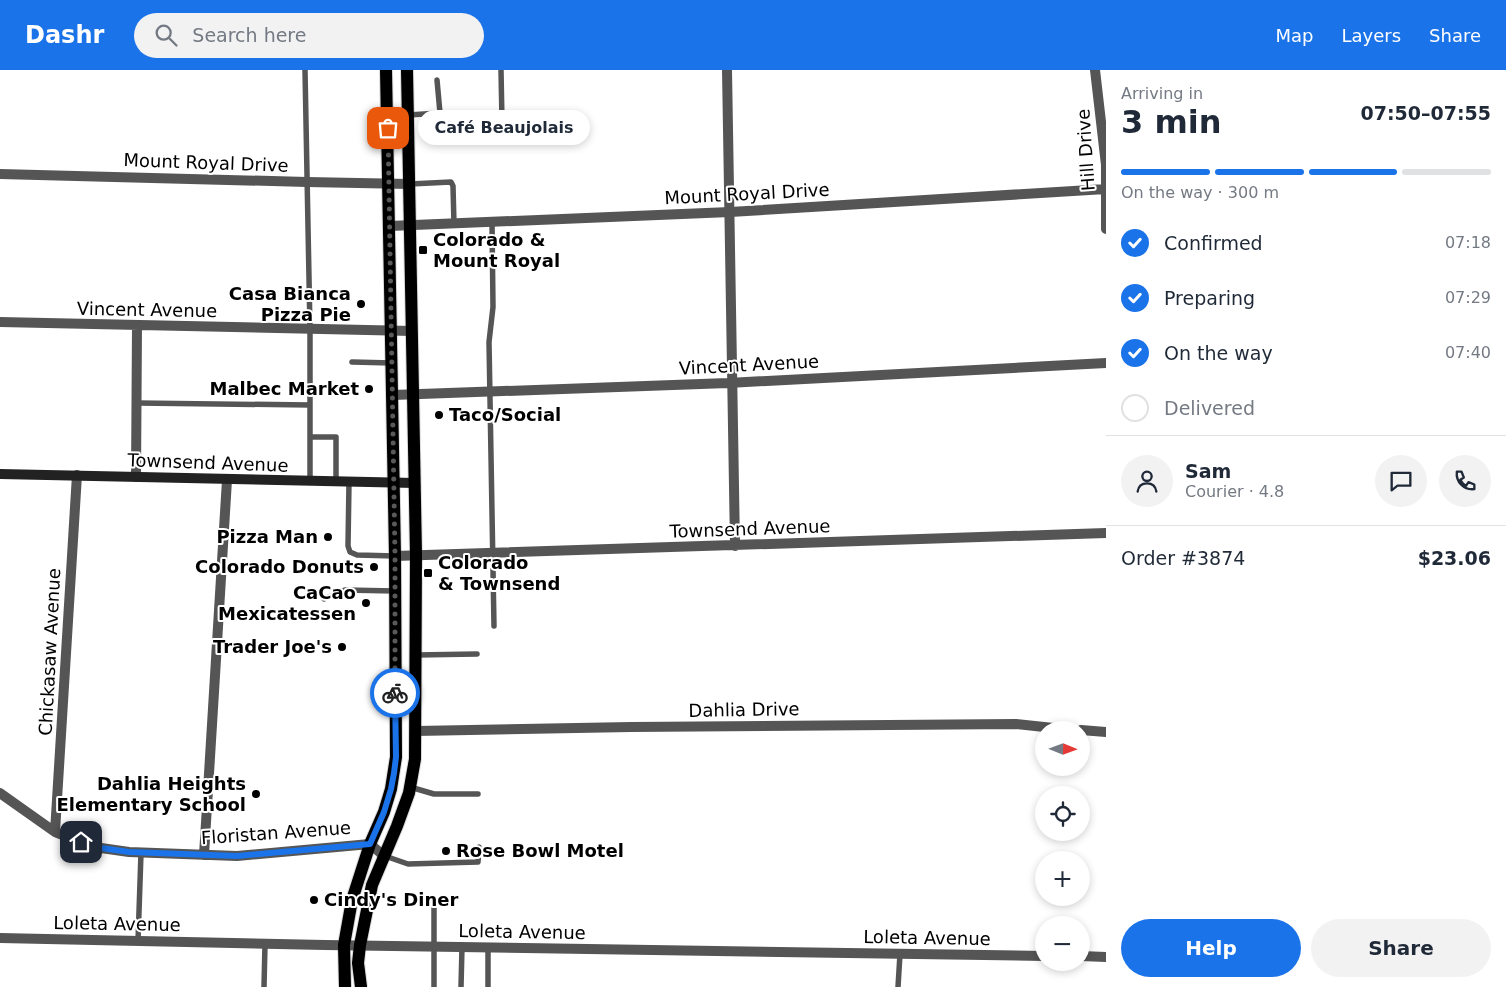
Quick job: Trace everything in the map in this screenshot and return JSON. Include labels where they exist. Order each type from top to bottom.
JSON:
[{"type":"main road","points":[[345,987],[344,945],[352,900],[370,844],[384,812],[391,789],[396,757],[393,395],[386,70]]},
{"type":"main road","points":[[361,987],[358,963],[372,885],[397,826],[410,787],[415,759],[416,555],[407,70]]},
{"type":"main road","points":[[395,730],[416,731]]},
{"type":"street","points":[[727,70],[735,546]]},
{"type":"street","name":"Hill Drive","points":[[1095,70],[1106,165],[1106,229]]},
{"type":"street","name":"Mount Royal Drive","points":[[0,174],[410,184]]},
{"type":"street","name":"Mount Royal Drive","points":[[390,226],[730,212],[1106,189]]},
{"type":"street","name":"Vincent Avenue","points":[[0,322],[412,331]]},
{"type":"street","points":[[136,477],[137,326]]},
{"type":"street","name":"Vincent Avenue","points":[[393,395],[733,383],[1106,363]]},
{"type":"street","name":"Townsend Avenue","points":[[0,474],[415,483]]},
{"type":"street","name":"Chickasaw Avenue","points":[[55,832],[77,475]]},
{"type":"street","points":[[204,855],[227,480]]},
{"type":"street","name":"Townsend Avenue","points":[[395,556],[1106,533]]},
{"type":"street","name":"Dahlia Drive","points":[[416,731],[1016,724],[1035,726]]},
{"type":"street","points":[[1090,731],[1106,732]]},
{"type":"street","name":"Floristan Avenue","points":[[0,793],[55,832],[94,847],[142,853],[237,856],[370,844],[384,856]]},
{"type":"street","name":"Loleta Avenue","points":[[0,938],[1035,956]]},
{"type":"street","points":[[1090,956],[1106,957]]},
{"type":"lane","points":[[305,70],[310,330],[310,481]]},
{"type":"lane","points":[[482,121],[502,121],[501,70]]},
{"type":"lane","points":[[437,80],[440,113],[439,125]]},
{"type":"lane","points":[[408,115],[440,113]]},
{"type":"lane","points":[[410,184],[451,182],[453,186],[454,224]]},
{"type":"lane","points":[[492,222],[493,307],[489,342],[494,626]]},
{"type":"lane","points":[[352,362],[392,362]]},
{"type":"lane","points":[[137,403],[310,405]]},
{"type":"lane","points":[[310,437],[336,437],[336,482]]},
{"type":"lane","points":[[349,483],[348,546],[350,552],[357,556],[395,556]]},
{"type":"lane","points":[[324,599],[345,590],[395,591]]},
{"type":"lane","points":[[416,655],[477,654]]},
{"type":"lane","points":[[410,787],[434,794],[478,794]]},
{"type":"lane","points":[[384,856],[408,864],[478,862],[479,847]]},
{"type":"lane","points":[[138,941],[142,853]]},
{"type":"lane","points":[[424,901],[434,902],[434,987]]},
{"type":"lane","points":[[264,987],[265,944]]},
{"type":"lane","points":[[461,987],[462,947]]},
{"type":"lane","points":[[488,947],[488,987]]},
{"type":"lane","points":[[898,987],[900,954]]},
{"type":"way so far","points":[[388,128],[395,556],[395,693]]},
{"type":"place","name":"Café Beaujolais","points":[[388,128]]},
{"type":"place","name":"Colorado & Mount Royal","points":[[423,250]]},
{"type":"place","name":"Casa Bianca Pizza Pie","points":[[361,304]]},
{"type":"place","name":"Malbec Market","points":[[369,389]]},
{"type":"place","name":"Taco/Social","points":[[439,415]]},
{"type":"place","name":"Pizza Man","points":[[328,537]]},
{"type":"place","name":"Colorado Donuts","points":[[374,567]]},
{"type":"place","name":"Colorado & Townsend","points":[[428,573]]},
{"type":"place","name":"CaCao Mexicatessen","points":[[366,603]]},
{"type":"place","name":"Trader Joe's","points":[[342,647]]},
{"type":"place","name":"Dahlia Heights Elementary School","points":[[256,794]]},
{"type":"place","name":"Rose Bowl Motel","points":[[446,851]]},
{"type":"place","name":"Cindy's Diner","points":[[314,900]]},
{"type":"route","points":[[81,842],[94,847],[129,852],[237,856],[370,844],[384,812],[394,773],[396,757],[395,693]]}]
